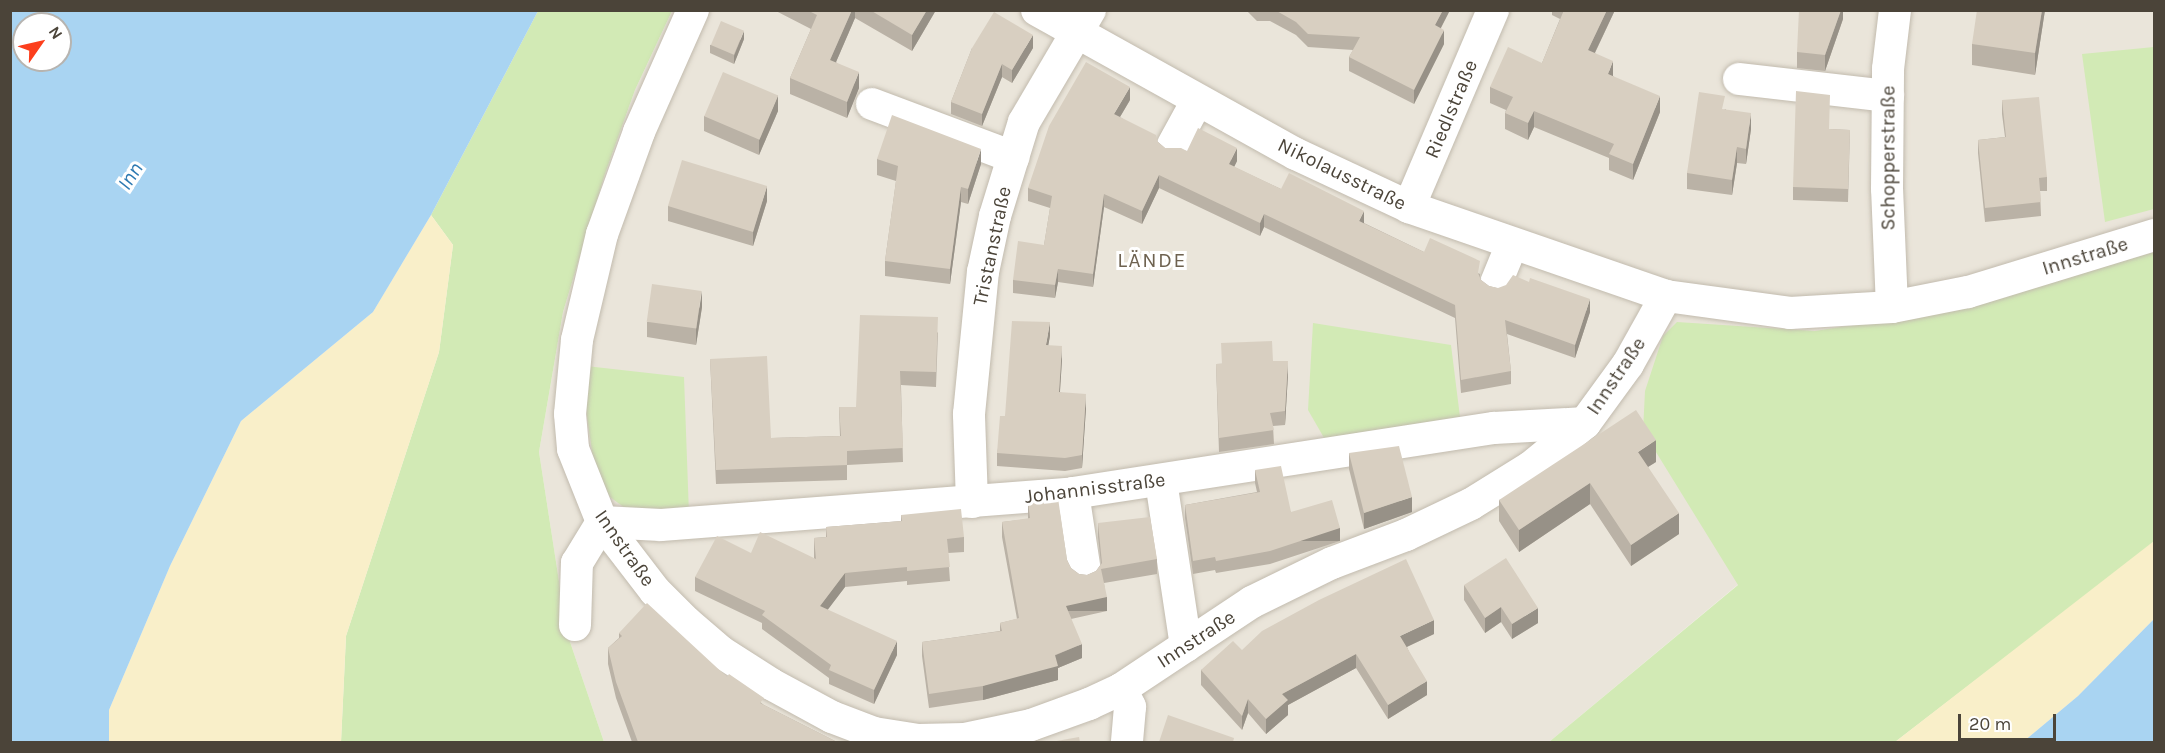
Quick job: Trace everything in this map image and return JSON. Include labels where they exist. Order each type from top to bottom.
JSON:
[{"type":"street","name":"Innstraße","points":[[693,10],[639,132],[602,234],[577,340],[570,414],[573,449],[602,522],[655,591],[686,622],[721,651],[832,717],[874,733],[918,740],[965,739],[1031,725],[1089,704],[1121,689],[1252,602],[1332,563],[1406,535],[1471,504],[1531,467],[1585,423],[1628,364],[1666,296],[1791,313],[1892,307],[1968,292],[2154,235]]},
{"type":"street","name":"Nikolausstraße","points":[[1037,10],[1083,22],[1197,101],[1296,154],[1409,207],[1666,296]]},
{"type":"street","name":"Riedlstraße","points":[[1409,207],[1493,10]]},
{"type":"street","name":"Schopperstraße","points":[[1892,307],[1887,189],[1888,96],[1895,10]]},
{"type":"street","name":"Tristanstraße","points":[[972,502],[969,414],[983,272],[994,216],[1024,122],[1083,22]]},
{"type":"street","points":[[1738,79],[1888,96]]},
{"type":"street","points":[[1173,145],[1197,101]]},
{"type":"street","points":[[872,104],[1013,157]]},
{"type":"street","points":[[1497,283],[1512,244]]},
{"type":"street","name":"Johannisstraße","points":[[602,522],[661,525],[1072,494],[1494,428],[1585,423]]},
{"type":"street","points":[[1161,481],[1186,646]]},
{"type":"street","points":[[1072,494],[1085,571]]},
{"type":"street","points":[[575,625],[577,563],[602,522]]},
{"type":"street","points":[[1121,689],[1130,707],[1127,742]]},
{"type":"shaded area","points":[[672,11],[2154,11],[2154,252],[2030,288],[1902,448],[1549,742],[604,742],[567,633],[539,452],[563,312],[605,174],[635,90]]},
{"type":"green space","points":[[538,11],[672,11],[635,90],[605,174],[563,312],[539,452],[567,633],[604,742],[341,742],[346,636],[439,352],[453,245],[431,215]]},
{"type":"green space","points":[[2154,47],[2154,209],[2105,222],[2082,54]]},
{"type":"green space","points":[[2154,252],[2154,543],[1895,742],[1549,742],[1738,585],[1643,431],[1645,391],[1663,336],[1677,322],[1815,331],[1922,314],[2030,288]]},
{"type":"green space","points":[[1313,323],[1451,345],[1460,417],[1327,443],[1308,410]]},
{"type":"green space","points":[[586,366],[684,377],[689,514],[629,511],[610,497],[600,482],[593,458],[584,396]]},
{"type":"sand","points":[[431,215],[453,245],[439,352],[346,636],[341,742],[109,742],[109,710],[170,566],[241,421],[373,312]]},
{"type":"sand","points":[[2154,541],[2154,619],[2078,696],[2023,742],[1895,742]]},
{"type":"water","name":"Inn","points":[[10,11],[538,11],[431,215],[373,312],[241,421],[170,566],[109,710],[109,742],[11,742]]},
{"type":"water","points":[[2154,619],[2154,742],[2023,742],[2078,696]]},
{"type":"building","points":[[807,10],[852,10],[830,60],[859,72],[847,102],[790,78],[817,15]]},
{"type":"building","points":[[870,10],[927,10],[912,35]]},
{"type":"building","points":[[1275,10],[1443,10],[1435,25],[1444,30],[1414,90],[1349,57],[1360,37],[1308,34],[1296,22]]},
{"type":"building","points":[[1564,10],[1607,10],[1588,50],[1613,61],[1608,74],[1660,96],[1633,164],[1609,154],[1614,144],[1534,111],[1528,123],[1505,113],[1513,97],[1490,87],[1508,47],[1542,63]]},
{"type":"building","points":[[1799,10],[1841,10],[1825,55],[1797,52]]},
{"type":"building","points":[[1977,10],[2042,10],[2035,53],[1972,44]]},
{"type":"building","points":[[994,12],[1033,35],[1012,70],[1002,64],[982,114],[951,102],[972,48]]},
{"type":"building","points":[[721,21],[744,31],[734,55],[711,45]]},
{"type":"building","points":[[1086,62],[1130,87],[1114,114],[1156,135],[1158,142],[1165,148],[1181,148],[1187,151],[1198,128],[1237,148],[1229,164],[1281,189],[1289,173],[1364,211],[1359,221],[1424,252],[1430,238],[1480,261],[1478,273],[1481,280],[1489,286],[1498,288],[1506,285],[1513,275],[1529,282],[1530,278],[1590,299],[1575,345],[1505,320],[1511,371],[1461,380],[1455,305],[1264,214],[1260,223],[1159,175],[1142,211],[1104,194],[1093,274],[1058,269],[1055,285],[1013,280],[1018,241],[1044,245],[1052,196],[1028,188],[1049,126]]},
{"type":"building","points":[[723,72],[778,95],[759,140],[704,116]]},
{"type":"building","points":[[1796,91],[1830,95],[1829,129],[1850,130],[1848,189],[1793,187]]},
{"type":"building","points":[[1699,92],[1725,96],[1722,109],[1751,113],[1746,149],[1737,147],[1732,180],[1687,173]]},
{"type":"building","points":[[2039,97],[2047,177],[2039,178],[2041,202],[1985,208],[1978,140],[2006,137],[2002,100]]},
{"type":"building","points":[[892,115],[981,149],[968,189],[961,187],[950,269],[885,261],[898,166],[877,159]]},
{"type":"building","points":[[682,160],[767,186],[753,232],[668,206]]},
{"type":"building","points":[[652,284],[702,291],[696,329],[647,322]]},
{"type":"building","points":[[860,315],[938,317],[936,372],[900,371],[903,448],[847,451],[847,465],[716,470],[710,359],[767,356],[771,438],[841,436],[839,407],[856,407]]},
{"type":"building","points":[[1012,321],[1050,322],[1046,345],[1062,346],[1059,392],[1086,394],[1082,455],[1065,458],[997,453],[1000,416],[1005,416]]},
{"type":"building","points":[[1272,341],[1273,361],[1288,361],[1285,411],[1270,413],[1274,430],[1219,438],[1216,364],[1222,364],[1221,343]]},
{"type":"building","points":[[1636,410],[1656,440],[1638,452],[1679,513],[1631,545],[1590,483],[1519,530],[1499,500]]},
{"type":"building","points":[[1399,446],[1412,497],[1364,513],[1349,453]]},
{"type":"building","points":[[1281,466],[1291,512],[1332,500],[1340,528],[1270,551],[1216,561],[1215,557],[1193,561],[1185,505],[1260,492],[1255,470]]},
{"type":"building","points":[[1058,498],[1067,560],[1071,568],[1079,574],[1087,575],[1096,571],[1102,563],[1098,523],[1150,517],[1157,559],[1101,569],[1107,597],[1066,606],[1082,644],[1055,655],[1058,666],[983,686],[929,694],[922,642],[1002,631],[1000,623],[1019,618],[1002,522],[1030,518],[1028,501]]},
{"type":"building","points":[[961,509],[964,537],[947,539],[950,567],[907,571],[907,567],[845,573],[820,606],[897,641],[874,690],[829,670],[831,665],[762,615],[765,611],[695,577],[717,536],[751,553],[760,532],[816,559],[814,538],[827,537],[826,527],[902,521],[901,515]]},
{"type":"building","points":[[1506,558],[1538,608],[1512,624],[1501,607],[1485,618],[1464,585]]},
{"type":"building","points":[[1406,559],[1434,620],[1400,636],[1427,681],[1388,705],[1356,654],[1282,694],[1288,700],[1266,719],[1248,699],[1242,716],[1201,670],[1233,641],[1242,650],[1262,631],[1319,600]]},
{"type":"building","points":[[647,603],[727,677],[729,674],[764,698],[760,703],[837,742],[638,742],[616,682],[608,648],[622,636],[619,633]]},
{"type":"building","points":[[1168,715],[1234,738],[1233,742],[1159,742]]},
{"type":"building","points":[[1079,737],[1080,742],[1051,742]]},
{"type":"district","name":"LÄNDE","points":[[1152,260]]}]
